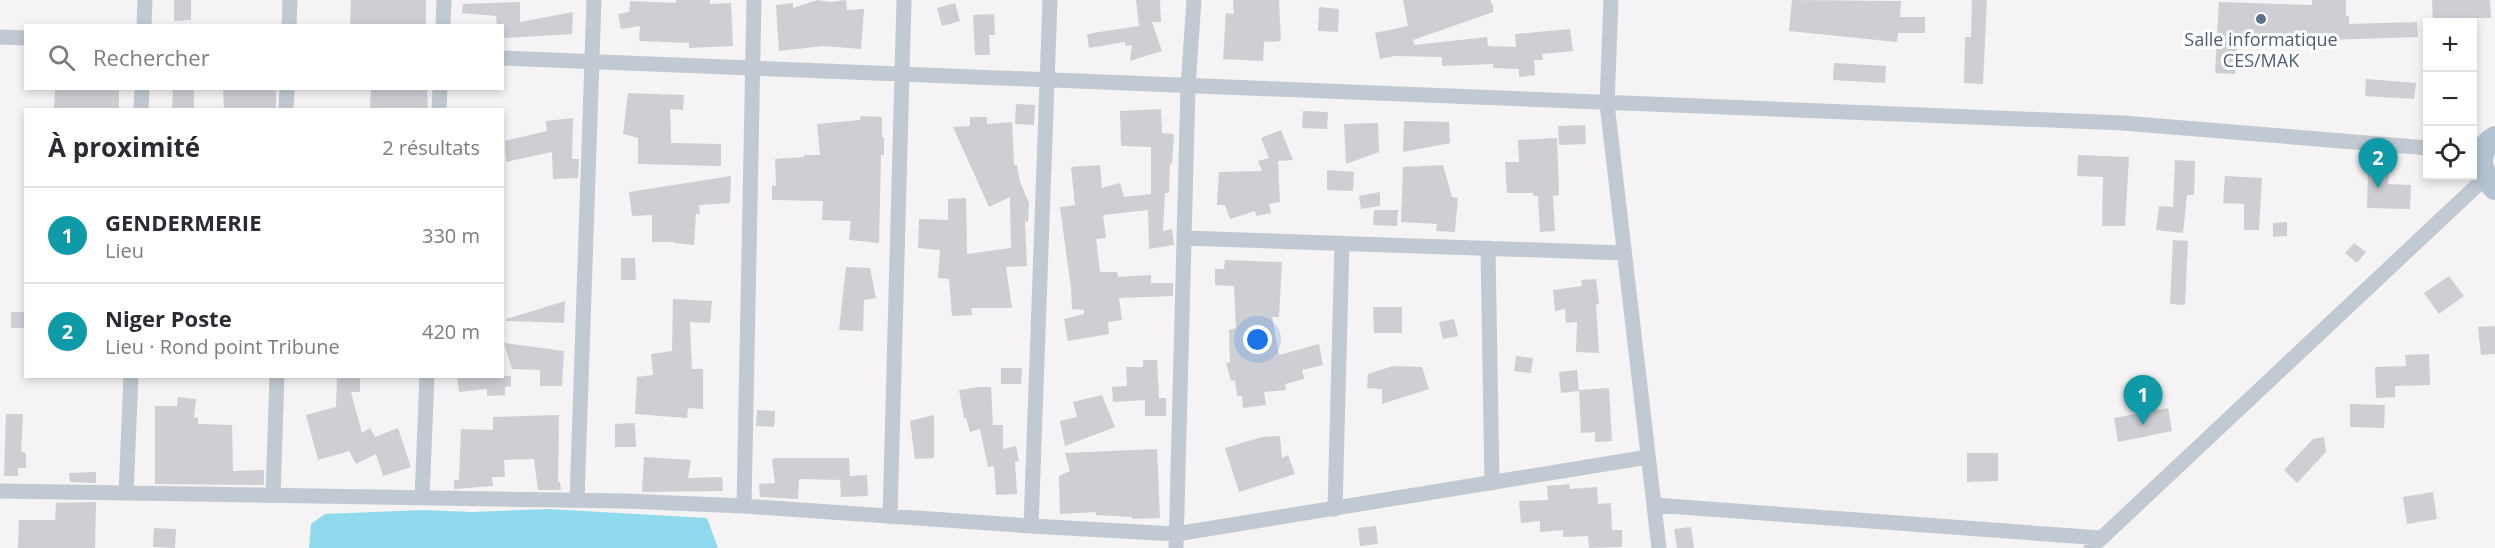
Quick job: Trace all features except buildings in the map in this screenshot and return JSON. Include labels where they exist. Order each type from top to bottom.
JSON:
[{"type":"main road","points":[[2483,148],[2481,166],[2490,183]]},
{"type":"street","points":[[144,24],[145,0]]},
{"type":"street","points":[[289,24],[290,0]]},
{"type":"street","points":[[443,24],[444,0]]},
{"type":"street","points":[[576,501],[594,0]]},
{"type":"street","points":[[744,506],[754,0]]},
{"type":"street","points":[[890,517],[904,0]]},
{"type":"street","points":[[1031,526],[1050,0]]},
{"type":"street","points":[[1176,541],[1188,87],[1194,0]]},
{"type":"street","points":[[1611,0],[1607,104],[1659,548]]},
{"type":"street","points":[[0,37],[24,38]]},
{"type":"street","points":[[504,58],[2123,123],[2423,148]]},
{"type":"street","points":[[141,108],[142,90]]},
{"type":"street","points":[[286,108],[287,90]]},
{"type":"street","points":[[439,108],[440,90]]},
{"type":"street","points":[[1654,505],[2096,543],[2490,183]]},
{"type":"street","points":[[1184,238],[1624,253]]},
{"type":"street","points":[[1335,508],[1342,243]]},
{"type":"street","points":[[1488,249],[1492,483]]},
{"type":"street","points":[[126,493],[131,378]]},
{"type":"street","points":[[273,495],[277,378]]},
{"type":"street","points":[[422,498],[427,378]]},
{"type":"street","points":[[0,490],[744,506],[1031,526],[1176,541],[1335,508],[1648,457]]},
{"type":"water","points":[[548,509],[707,518],[718,548],[309,548],[311,524],[325,514]]},
{"type":"place","name":"Salle informatique CES/MAK","points":[[2261,19]]},
{"type":"place","name":"Niger Poste","points":[[2378,188]]},
{"type":"place","name":"GENDERMERIE","points":[[2143,425]]}]
